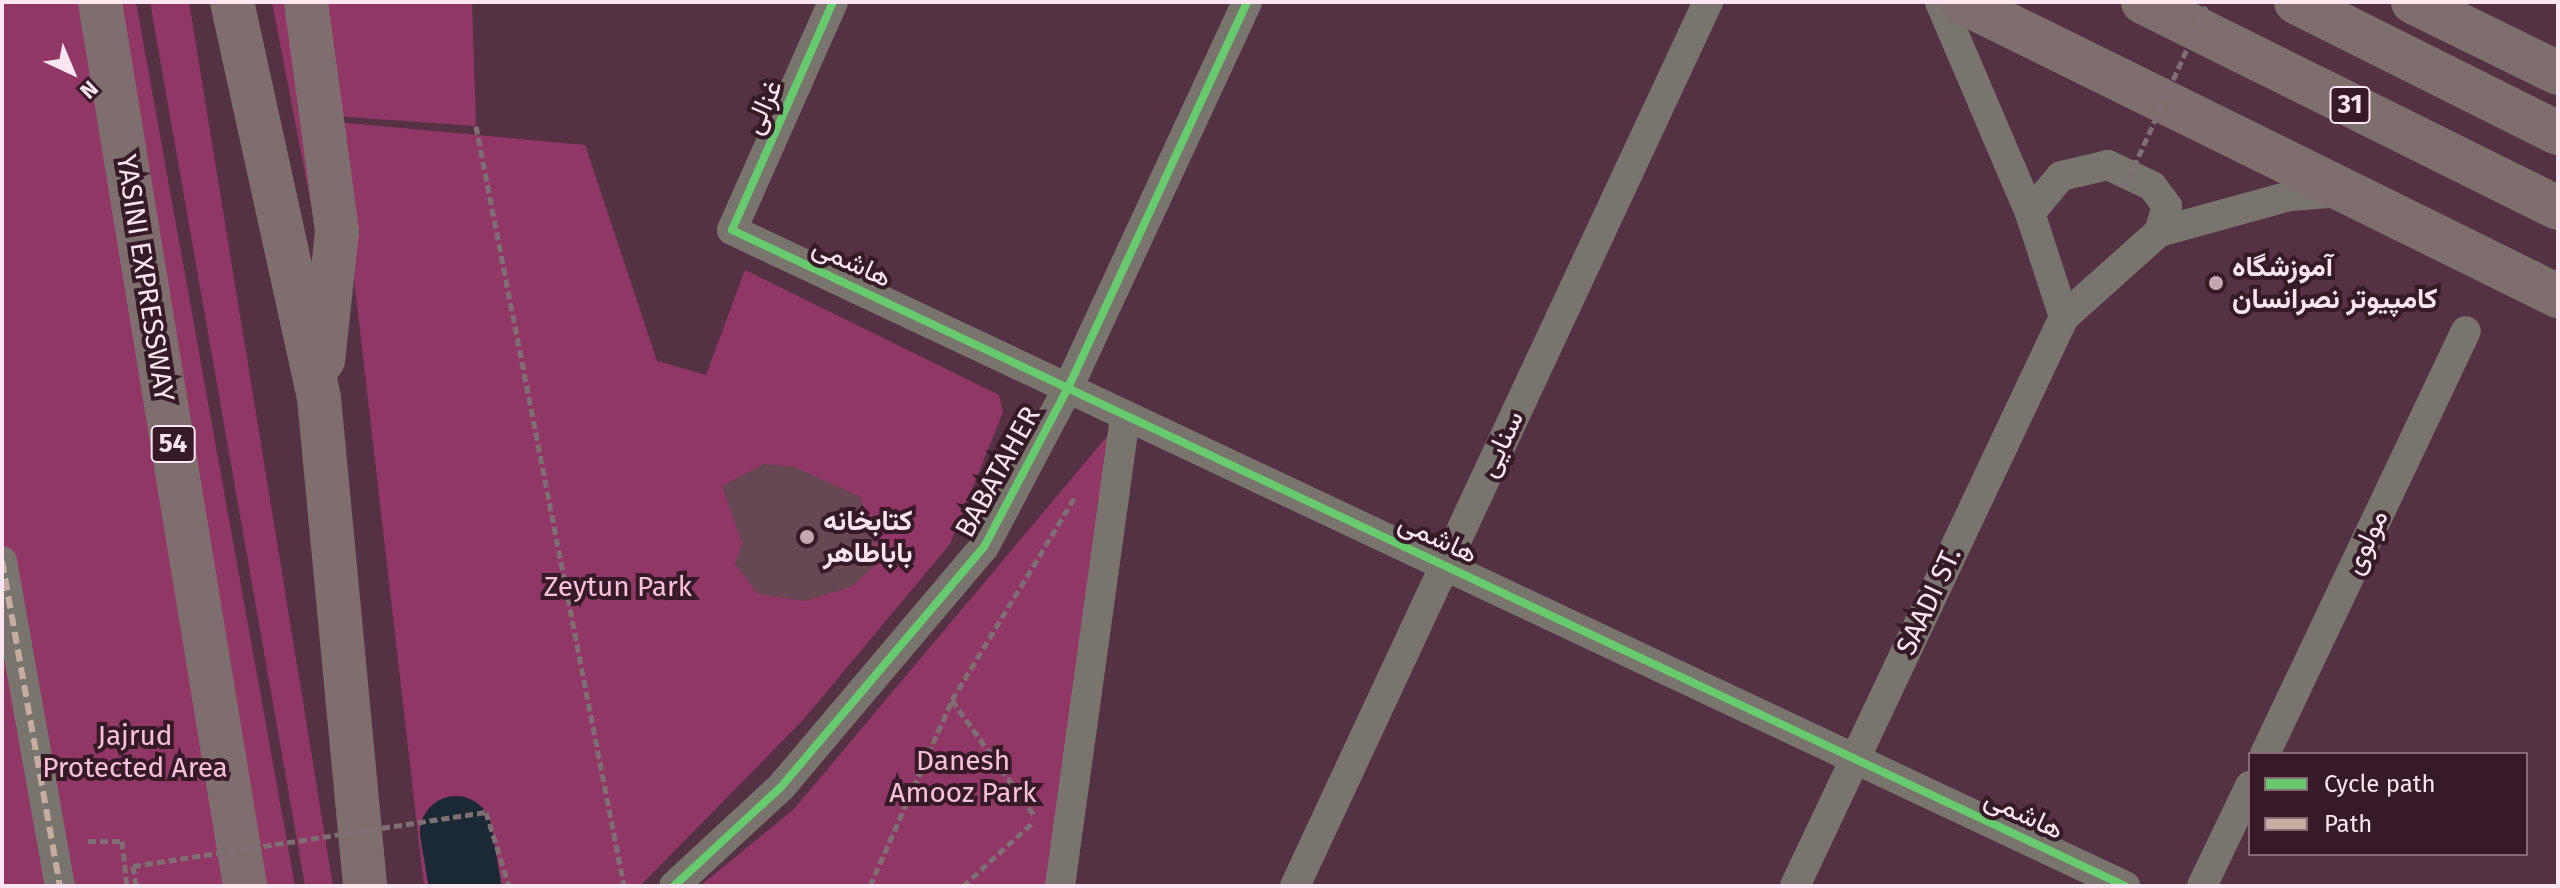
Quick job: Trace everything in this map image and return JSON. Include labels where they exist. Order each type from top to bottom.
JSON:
[{"type":"highway","name":"YASINI EXPRESSWAY","points":[[100,2],[245,886]]},
{"type":"highway","points":[[232,2],[319,398],[365,886]]},
{"type":"highway","points":[[306,2],[337,232],[319,398]]},
{"type":"highway","points":[[1962,2],[2558,296]]},
{"type":"highway","name":"31","points":[[2143,2],[2558,208]]},
{"type":"highway","name":"31","points":[[2296,2],[2558,133]]},
{"type":"highway","points":[[2413,2],[2558,73]]},
{"type":"street","name":"غزالی","points":[[732,230],[833,2]]},
{"type":"street","name":"BABATAHER","points":[[674,886],[781,787],[984,547],[1068,388],[1247,2]]},
{"type":"street","name":"سنایی","points":[[1295,886],[1708,2]]},
{"type":"street","points":[[1940,2],[2030,213],[2064,317],[2159,232],[2290,196],[2343,192]]},
{"type":"street","points":[[2030,213],[2061,176],[2108,165],[2152,186],[2167,206],[2159,232]]},
{"type":"street","name":"هاشمی","points":[[732,230],[2125,886]]},
{"type":"street","name":"SAADI ST.","points":[[1795,886],[2064,317]]},
{"type":"street","name":"مولوی","points":[[2266,752],[2466,331]]},
{"type":"street","points":[[1060,886],[1125,415]]},
{"type":"street","points":[[2,561],[60,886]]},
{"type":"street","points":[[2202,886],[2248,790]]},
{"type":"path","points":[[2124,189],[2208,2]]},
{"type":"path","points":[[476,126],[624,886]]},
{"type":"path","points":[[870,886],[952,700],[1079,491]]},
{"type":"path","points":[[952,700],[1037,819]]},
{"type":"path","points":[[961,885],[1048,809]]},
{"type":"path","points":[[136,886],[133,866],[486,812],[509,886]]},
{"type":"path","points":[[122,841],[127,886]]},
{"type":"green space","name":"Jajrud Protected Area","points":[[2,2],[136,2],[295,886],[2,886]]},
{"type":"green space","points":[[150,2],[189,2],[333,886],[305,886]]},
{"type":"green space","points":[[272,2],[293,2],[317,235],[287,80]]},
{"type":"green space","points":[[325,2],[472,2],[476,126],[333,116]]},
{"type":"green space","name":"Zeytun Park","points":[[336,122],[585,145],[657,361],[706,375],[745,270],[999,395],[1003,412],[950,544],[803,720],[640,886],[424,886]]},
{"type":"green space","name":"Danesh Amooz Park","points":[[1115,427],[1061,886],[700,886],[794,809]]},
{"type":"building","name":"کتابخانه باباطاهر","points":[[764,464],[794,467],[859,496],[874,531],[873,567],[851,587],[804,601],[758,594],[735,564],[742,543],[722,486]]},
{"type":"waterway","points":[[456,832],[465,886]]},
{"type":"marked path","points":[[2,561],[60,886]]},
{"type":"cycle path","points":[[833,2],[732,230],[2125,886]]},
{"type":"cycle path","points":[[674,886],[781,787],[984,547],[1068,388],[1247,2]]},
{"type":"place","name":"آموزشگاه کامپیوتر نصرانسان","points":[[2216,283]]},
{"type":"place","name":"کتابخانه باباطاهر","points":[[807,537]]}]
